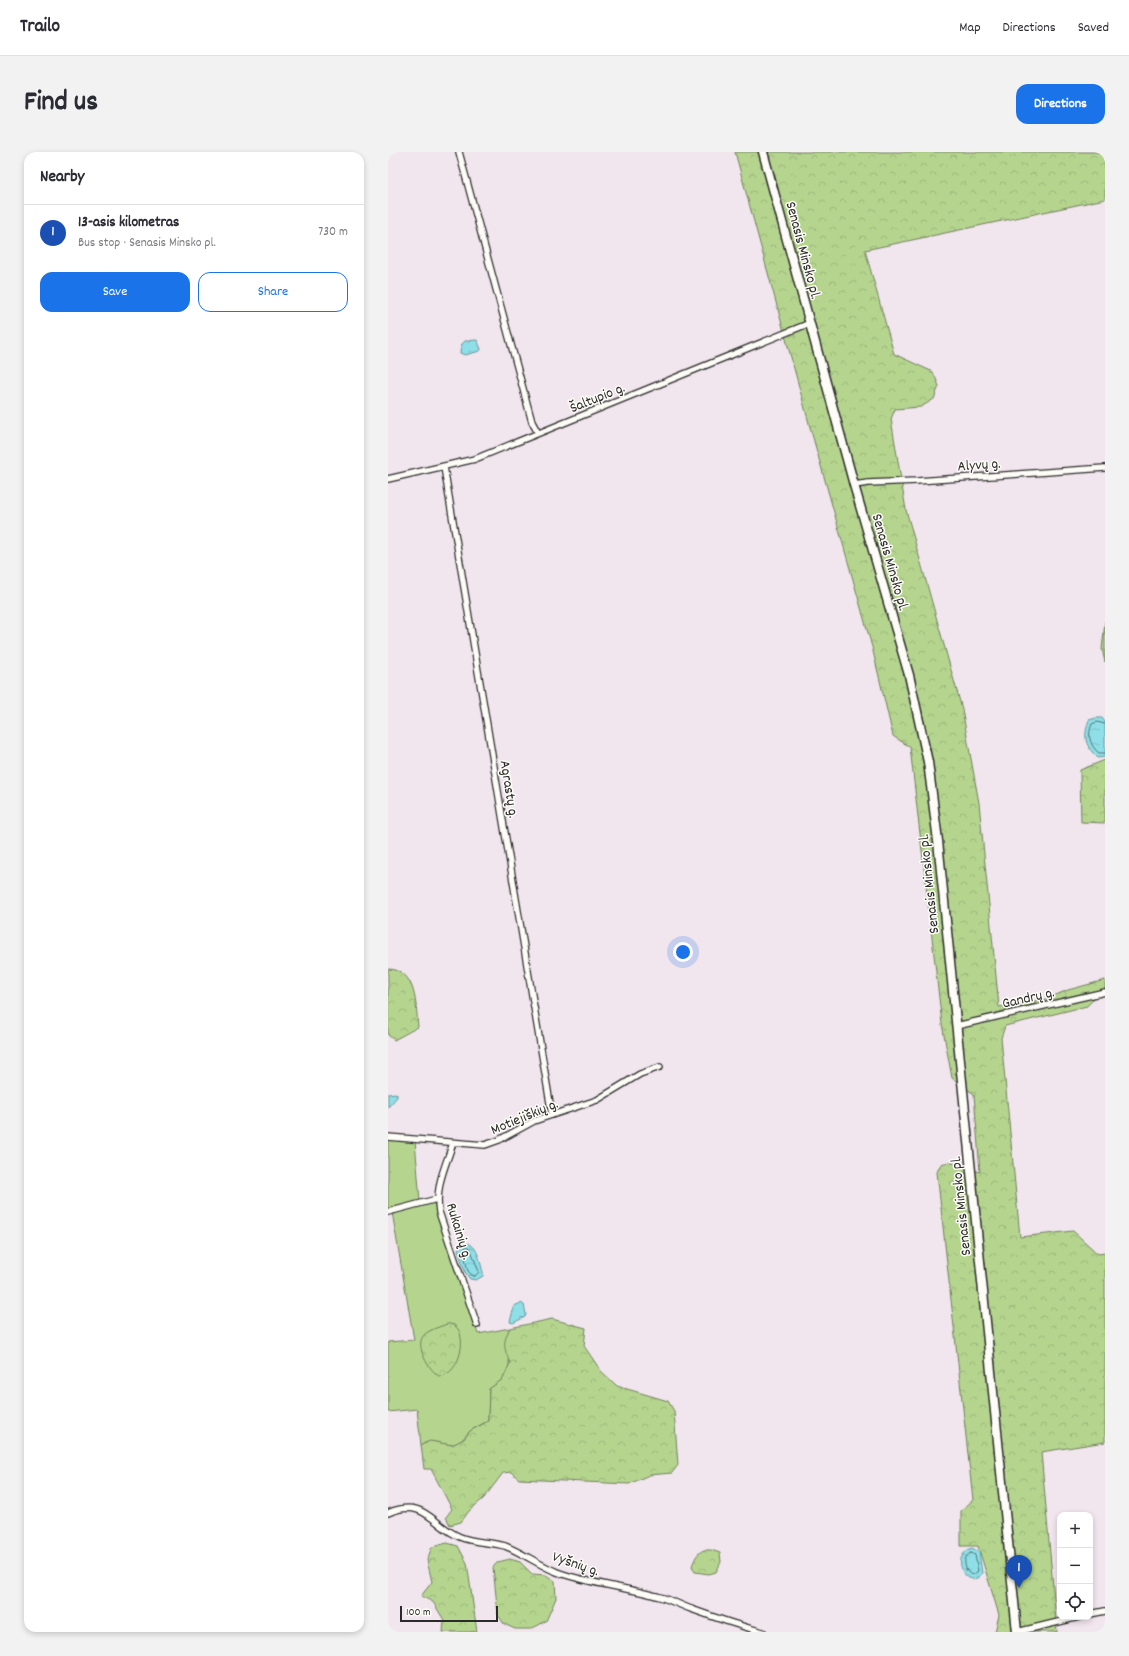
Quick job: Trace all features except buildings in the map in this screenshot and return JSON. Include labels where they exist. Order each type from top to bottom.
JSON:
[{"type":"main road","name":"Senasis Minsko pl.","points":[[763,152],[854,485],[909,675],[926,755],[938,841],[1017,1632]]},
{"type":"street","points":[[458,152],[532,422],[538,433]]},
{"type":"street","name":"Šaltupio g.","points":[[388,479],[475,459],[784,335],[810,323]]},
{"type":"street","name":"Agrastų g.","points":[[444,467],[552,1115]]},
{"type":"street","name":"Alyvų g.","points":[[854,485],[868,482],[917,481],[1105,468]]},
{"type":"street","name":"Gandrų g.","points":[[956,1026],[1105,992]]},
{"type":"street","name":"Motiejiškių g.","points":[[388,1137],[485,1145],[499,1140],[534,1121],[598,1100],[640,1074],[660,1068]]},
{"type":"street","name":"Rukainių g.","points":[[453,1143],[438,1189],[437,1199],[477,1325]]},
{"type":"street","points":[[388,1212],[437,1199]]},
{"type":"street","name":"Vyšnių g.","points":[[388,1513],[404,1509],[417,1509],[430,1515],[449,1531],[461,1538],[504,1546],[554,1571],[580,1580],[659,1597],[763,1632]]},
{"type":"street","points":[[1093,1613],[1105,1611]]},
{"type":"street","points":[[1017,1632],[1067,1620]]},
{"type":"green space","points":[[735,152],[1105,152],[1105,199],[865,250],[894,354],[933,372],[939,386],[934,399],[921,407],[895,409],[891,419],[906,510],[962,709],[979,803],[999,1007],[1046,999],[1068,990],[1105,980],[1105,990],[1101,991],[1087,1006],[1005,1026],[1001,1038],[1020,1237],[1073,1231],[1098,1254],[1105,1253],[1105,1442],[1041,1452],[1057,1632],[995,1632],[999,1615],[978,1546],[961,1546],[961,1511],[973,1500],[937,1172],[941,1164],[949,1162],[980,1172],[974,1094],[952,1078],[942,1024],[910,747],[893,736],[872,647]]},
{"type":"green space","points":[[1105,622],[1105,662],[1102,649]]},
{"type":"green space","points":[[1105,760],[1105,823],[1081,822],[1080,770]]},
{"type":"green space","points":[[388,969],[398,971],[405,975],[413,990],[417,1009],[418,1027],[394,1040],[388,1035]]},
{"type":"green space","points":[[388,1139],[415,1141],[420,1201],[388,1210]]},
{"type":"green space","points":[[434,1202],[478,1334],[510,1328],[507,1341],[509,1366],[507,1372],[501,1380],[489,1389],[488,1421],[469,1432],[461,1440],[450,1445],[430,1442],[421,1445],[417,1409],[388,1412],[388,1342],[414,1340],[392,1212]]},
{"type":"green space","points":[[552,1319],[586,1328],[584,1346],[601,1371],[617,1386],[668,1401],[674,1411],[678,1465],[672,1473],[649,1475],[629,1484],[519,1479],[511,1472],[503,1473],[484,1498],[469,1511],[461,1522],[450,1525],[446,1517],[452,1509],[431,1469],[424,1469],[421,1445],[430,1441],[452,1445],[464,1439],[470,1431],[488,1421],[489,1389],[503,1379],[510,1363],[506,1353],[505,1342],[510,1328]]},
{"type":"green space","points":[[447,1324],[454,1325],[459,1331],[461,1348],[459,1358],[454,1367],[447,1373],[439,1376],[431,1369],[424,1357],[421,1340],[429,1331]]},
{"type":"green space","points":[[447,1543],[458,1546],[467,1563],[477,1632],[443,1632],[444,1620],[433,1602],[421,1596],[432,1582],[427,1560],[432,1547]]},
{"type":"green space","points":[[704,1550],[711,1550],[720,1553],[721,1562],[716,1572],[709,1574],[695,1572],[692,1566],[695,1558]]},
{"type":"green space","points":[[510,1559],[520,1562],[532,1574],[546,1575],[555,1581],[556,1598],[546,1621],[531,1629],[515,1629],[504,1624],[498,1615],[493,1567],[498,1562]]},
{"type":"water","points":[[477,340],[481,349],[480,351],[465,355],[460,353],[461,345],[465,341]]},
{"type":"water","points":[[1102,718],[1105,722],[1105,757],[1098,758],[1090,749],[1086,741],[1086,731],[1089,720]]},
{"type":"water","points":[[388,1094],[397,1094],[397,1097],[388,1107]]},
{"type":"water","points":[[462,1244],[470,1244],[476,1250],[483,1272],[483,1276],[476,1280],[470,1279],[465,1272],[458,1249]]},
{"type":"water","points":[[521,1303],[524,1305],[526,1314],[525,1317],[513,1323],[510,1322],[514,1306]]},
{"type":"water","points":[[972,1548],[979,1552],[982,1573],[977,1578],[971,1579],[963,1571],[961,1559],[965,1552]]},
{"type":"place","name":"13-asis kilometras","points":[[1019,1588]]}]
